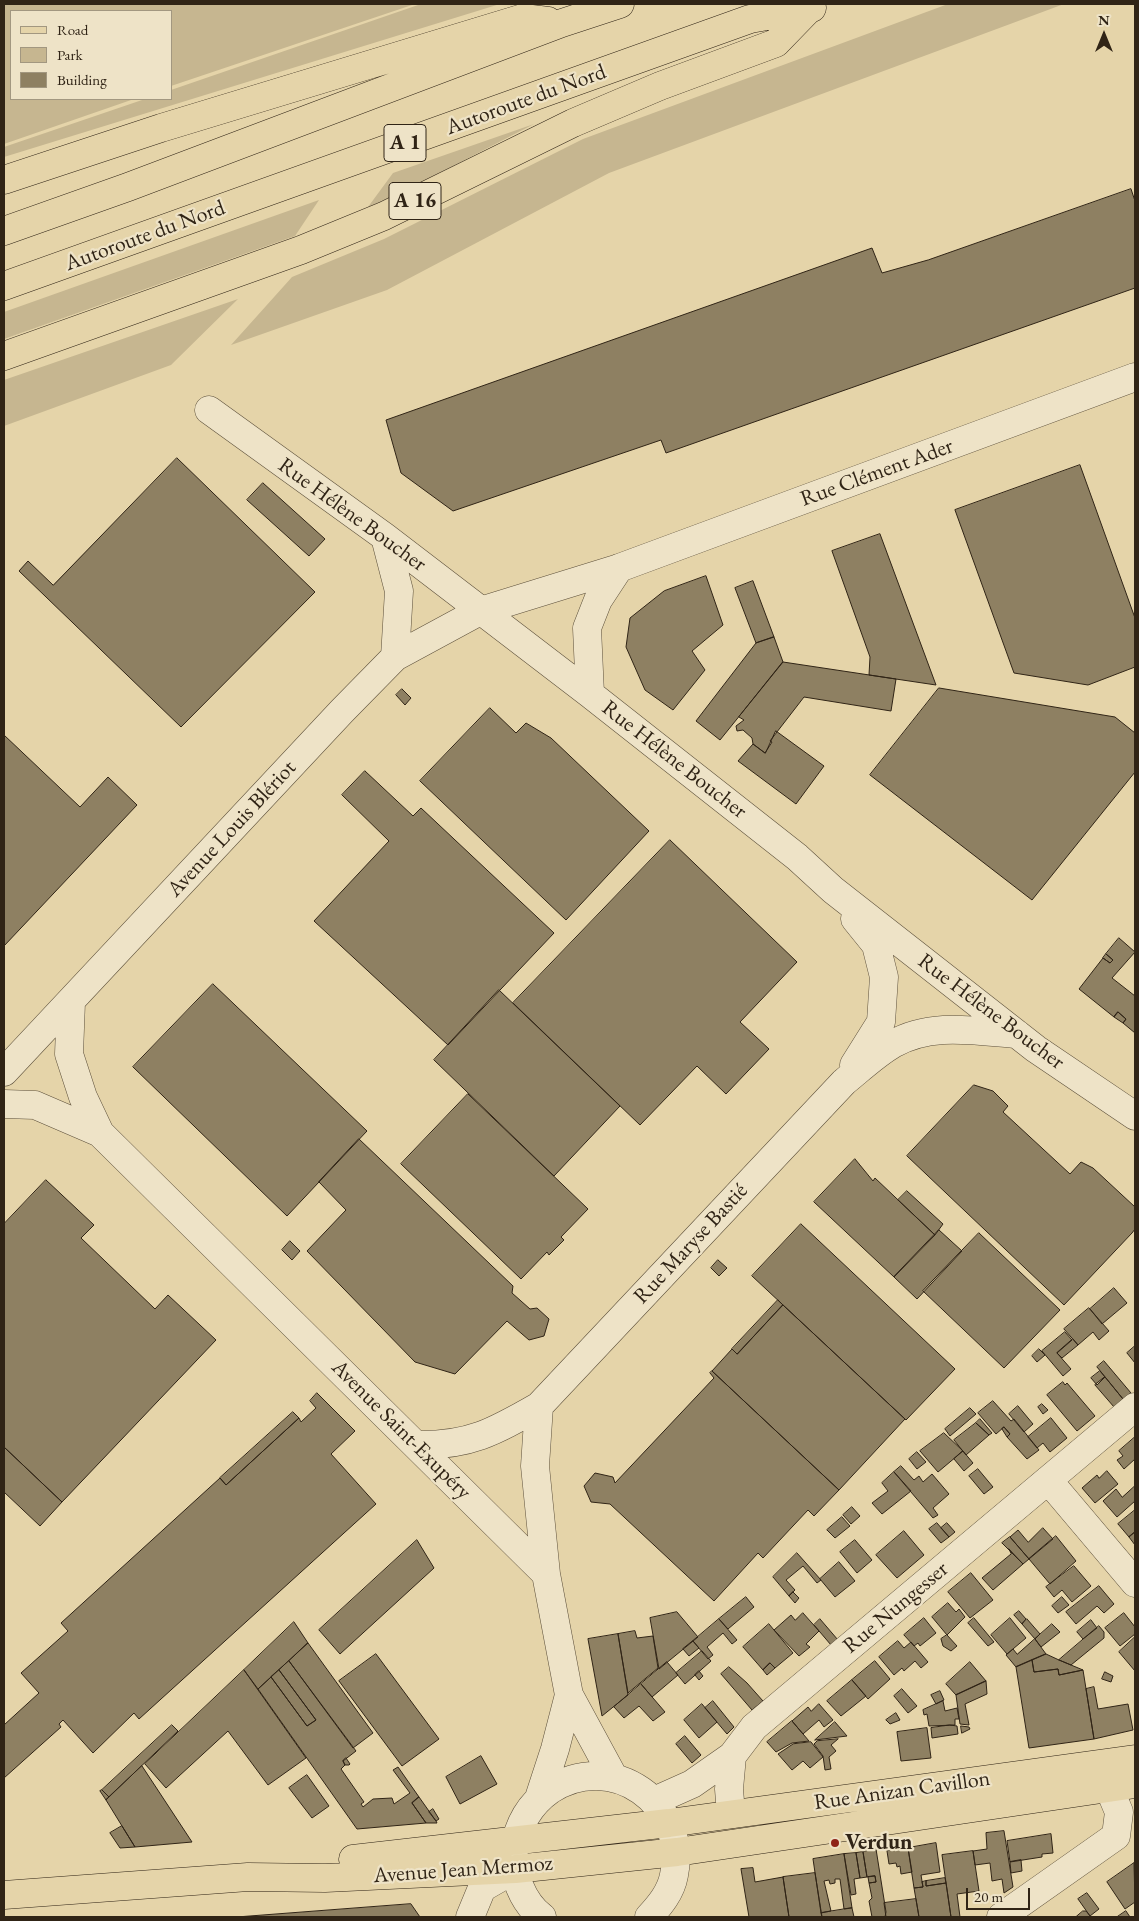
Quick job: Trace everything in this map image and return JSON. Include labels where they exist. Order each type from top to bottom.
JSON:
[{"type":"main road","name":"A 1","points":[[4,231],[128,187],[562,23],[620,4]]},
{"type":"main road","name":"Autoroute du Nord","points":[[4,286],[750,19],[817,7]]},
{"type":"main road","name":"A 16","points":[[4,356],[301,250],[384,216],[573,123],[660,86],[776,43],[817,7]]},
{"type":"main road","points":[[4,180],[161,128],[523,18],[562,23]]},
{"type":"main road","name":"Rue Anizan Cavillon","points":[[669,1823],[1135,1759]]},
{"type":"main road","name":"Rue Anizan Cavillon","points":[[676,1852],[1135,1784]]},
{"type":"main road","name":"Avenue Jean Mermoz","points":[[4,1895],[248,1876],[325,1862],[669,1823]]},
{"type":"main road","name":"Avenue Jean Mermoz","points":[[248,1876],[325,1878],[515,1869],[676,1852]]},
{"type":"street","name":"Rue Clément Ader","points":[[480,610],[619,568],[1135,377]]},
{"type":"street","name":"Rue Hélène Boucher","points":[[209,410],[386,537],[590,694],[797,857],[833,890],[1017,1034],[1135,1116]]},
{"type":"street","points":[[386,537],[399,590],[395,657]]},
{"type":"street","points":[[590,694],[587,628],[598,600],[619,568]]},
{"type":"street","name":"Avenue Louis Blériot","points":[[4,1072],[342,711],[395,657],[480,610]]},
{"type":"street","name":"Rue Maryse Bastié","points":[[833,890],[876,945],[884,977],[881,1022],[844,1082]]},
{"type":"street","name":"Avenue Saint-Exupéry","points":[[71,1002],[69,1054],[83,1097],[100,1133],[546,1574]]},
{"type":"street","name":"Rue Maryse Bastié","points":[[416,1445],[446,1446],[483,1437],[538,1406],[844,1082],[892,1044],[923,1031],[950,1029],[1017,1034]]},
{"type":"street","name":"Avenue Saint-Exupéry","points":[[4,1104],[35,1104],[100,1133]]},
{"type":"street","points":[[538,1406],[535,1466],[546,1574],[569,1695],[614,1778]]},
{"type":"street","name":"Rue Nungesser","points":[[654,1801],[692,1784],[732,1756],[754,1727],[1135,1407]]},
{"type":"street","points":[[1048,1480],[1135,1583]]},
{"type":"street","points":[[539,1798],[556,1749],[569,1695]]},
{"type":"street","points":[[731,1814],[729,1789],[732,1756]]},
{"type":"street","points":[[533,1916],[522,1893],[515,1869],[516,1840],[524,1817],[539,1798],[561,1783],[587,1776],[614,1778],[636,1786],[654,1801],[669,1823],[676,1852],[674,1876],[661,1911]]},
{"type":"street","points":[[1001,1917],[1116,1836],[1119,1812],[1109,1788]]},
{"type":"street","points":[[470,1917],[482,1888],[515,1869]]},
{"type":"green space","points":[[4,4],[415,4],[172,86],[172,10],[10,10],[10,100],[131,100],[4,144]]},
{"type":"green space","points":[[421,4],[500,4],[4,157],[4,147],[142,100],[172,100],[172,90]]},
{"type":"green space","points":[[948,4],[1064,4],[609,173],[387,290],[231,345],[292,277],[384,239],[583,139]]},
{"type":"green space","points":[[534,124],[389,199],[368,207],[393,173]]},
{"type":"green space","points":[[319,200],[295,236],[4,339],[4,312]]},
{"type":"green space","points":[[238,299],[171,365],[4,426],[4,380]]},
{"type":"building","points":[[1131,189],[1135,201],[1135,288],[666,453],[661,440],[453,511],[401,473],[386,420],[872,248],[882,273],[928,260]]},
{"type":"building","points":[[177,458],[315,592],[181,727],[19,571],[28,561],[53,585]]},
{"type":"building","points":[[1080,465],[1135,618],[1135,667],[1088,685],[1014,673],[955,510]]},
{"type":"building","points":[[263,483],[325,539],[309,556],[247,500]]},
{"type":"building","points":[[880,534],[936,685],[869,675],[870,657],[832,551]]},
{"type":"building","points":[[706,576],[723,625],[692,651],[705,670],[673,710],[645,690],[626,647],[630,618],[664,591]]},
{"type":"building","points":[[753,581],[774,637],[756,643],[735,588]]},
{"type":"building","points":[[774,637],[783,662],[720,740],[696,721],[756,643]]},
{"type":"building","points":[[783,662],[896,679],[891,711],[804,697],[770,741],[772,742],[765,753],[753,744],[752,738],[743,730],[737,731],[736,726],[744,720],[739,717]]},
{"type":"building","points":[[939,688],[1115,717],[1135,733],[1135,772],[1032,900],[870,775]]},
{"type":"building","points":[[402,689],[411,698],[405,705],[396,695]]},
{"type":"building","points":[[490,708],[516,733],[526,723],[551,738],[649,831],[566,920],[420,781]]},
{"type":"building","points":[[776,731],[824,766],[796,804],[738,761],[753,744],[765,753]]},
{"type":"building","points":[[4,735],[80,807],[108,777],[137,805],[4,946]]},
{"type":"building","points":[[365,771],[413,816],[421,808],[554,933],[448,1045],[314,921],[389,841],[342,795]]},
{"type":"building","points":[[670,840],[797,962],[740,1022],[769,1049],[726,1094],[697,1066],[640,1125],[513,1003]]},
{"type":"building","points":[[1119,938],[1135,952],[1112,978],[1135,996],[1135,1033],[1123,1023],[1126,1019],[1118,1012],[1114,1017],[1079,989],[1103,958],[1110,963],[1113,960],[1106,954]]},
{"type":"building","points":[[1106,954],[1113,960],[1110,963],[1103,958]]},
{"type":"building","points":[[213,984],[367,1131],[287,1216],[133,1067]]},
{"type":"building","points":[[499,990],[620,1106],[554,1176],[434,1060]]},
{"type":"building","points":[[1118,1012],[1126,1019],[1123,1023],[1114,1017]]},
{"type":"building","points":[[974,1085],[993,1091],[1008,1106],[1003,1112],[1070,1174],[1081,1162],[1093,1168],[1135,1207],[1135,1229],[1064,1305],[907,1156]]},
{"type":"building","points":[[468,1094],[588,1209],[561,1237],[564,1240],[549,1255],[547,1252],[521,1279],[401,1164]]},
{"type":"building","points":[[359,1139],[513,1286],[512,1293],[530,1309],[537,1308],[549,1319],[544,1336],[529,1340],[507,1321],[455,1374],[415,1362],[307,1251],[346,1210],[319,1182]]},
{"type":"building","points":[[855,1159],[873,1181],[875,1178],[935,1235],[894,1277],[814,1202]]},
{"type":"building","points":[[46,1180],[94,1225],[81,1238],[155,1309],[168,1295],[216,1340],[62,1502],[4,1447],[4,1224]]},
{"type":"building","points":[[907,1191],[943,1224],[935,1235],[898,1200]]},
{"type":"building","points":[[801,1224],[955,1369],[906,1420],[752,1276]]},
{"type":"building","points":[[939,1230],[962,1251],[917,1299],[894,1277]]},
{"type":"building","points":[[979,1233],[1060,1310],[1004,1368],[923,1291]]},
{"type":"building","points":[[290,1241],[300,1251],[292,1260],[282,1250]]},
{"type":"building","points":[[718,1260],[727,1268],[719,1276],[711,1268]]},
{"type":"building","points":[[1114,1288],[1127,1303],[1102,1324],[1090,1309]]},
{"type":"building","points":[[778,1300],[783,1305],[737,1354],[732,1349]]},
{"type":"building","points":[[783,1305],[905,1419],[839,1490],[712,1371],[732,1349],[737,1354]]},
{"type":"building","points":[[1089,1308],[1109,1331],[1099,1340],[1093,1332],[1078,1345],[1064,1329]]},
{"type":"building","points":[[1065,1332],[1072,1340],[1057,1353],[1071,1369],[1063,1376],[1042,1351]]},
{"type":"building","points":[[1073,1339],[1078,1345],[1062,1358],[1057,1353]]},
{"type":"building","points":[[1135,1346],[1135,1363],[1127,1353]]},
{"type":"building","points":[[1039,1349],[1045,1355],[1037,1362],[1032,1356]]},
{"type":"building","points":[[1104,1361],[1131,1393],[1123,1399],[1097,1367]]},
{"type":"building","points":[[712,1371],[839,1490],[814,1516],[808,1510],[763,1558],[758,1553],[714,1601],[610,1504],[591,1502],[584,1486],[595,1473],[613,1477],[615,1483],[714,1378],[710,1373]]},
{"type":"building","points":[[1100,1371],[1105,1377],[1097,1385],[1091,1378]]},
{"type":"building","points":[[1105,1377],[1123,1399],[1114,1407],[1095,1385]]},
{"type":"building","points":[[1063,1382],[1065,1385],[1067,1383],[1095,1416],[1077,1431],[1047,1395]]},
{"type":"building","points":[[317,1393],[355,1431],[331,1454],[376,1504],[139,1719],[134,1713],[93,1753],[63,1720],[59,1724],[61,1727],[4,1778],[4,1725],[39,1693],[21,1673],[68,1631],[61,1623],[220,1478],[226,1485],[299,1418],[301,1422],[316,1408],[310,1401]]},
{"type":"building","points":[[993,1401],[1011,1421],[1014,1419],[1039,1450],[1027,1459],[1007,1437],[1010,1434],[1004,1427],[996,1434],[978,1413]]},
{"type":"building","points":[[1042,1404],[1048,1410],[1043,1414],[1038,1407]]},
{"type":"building","points":[[1018,1406],[1033,1424],[1024,1432],[1009,1414]]},
{"type":"building","points":[[970,1408],[976,1414],[950,1436],[945,1429]]},
{"type":"building","points":[[293,1412],[299,1418],[226,1485],[220,1478]]},
{"type":"building","points":[[1051,1418],[1067,1438],[1050,1452],[1043,1443],[1037,1448],[1028,1437]]},
{"type":"building","points":[[980,1419],[992,1433],[989,1435],[976,1423]]},
{"type":"building","points":[[976,1423],[989,1435],[966,1455],[954,1440]]},
{"type":"building","points":[[1004,1427],[1010,1434],[1007,1437],[1002,1429]]},
{"type":"building","points":[[944,1433],[963,1451],[938,1472],[920,1451]]},
{"type":"building","points":[[1135,1437],[1135,1459],[1124,1469],[1117,1460],[1123,1456],[1119,1451]]},
{"type":"building","points":[[4,1447],[62,1502],[40,1526],[4,1492]]},
{"type":"building","points":[[963,1451],[973,1463],[964,1471],[954,1459]]},
{"type":"building","points":[[917,1452],[926,1462],[917,1469],[909,1459]]},
{"type":"building","points":[[901,1466],[914,1480],[919,1476],[923,1482],[932,1474],[949,1494],[933,1508],[938,1515],[933,1518],[894,1472]]},
{"type":"building","points":[[978,1469],[993,1487],[984,1494],[969,1476]]},
{"type":"building","points":[[1107,1471],[1118,1484],[1095,1503],[1082,1488],[1097,1475],[1099,1478]]},
{"type":"building","points":[[894,1472],[911,1491],[882,1514],[872,1503],[888,1491],[882,1483]]},
{"type":"building","points":[[1135,1486],[1135,1501],[1117,1517],[1103,1501],[1116,1489],[1122,1497]]},
{"type":"building","points":[[852,1507],[860,1516],[851,1524],[843,1515]]},
{"type":"building","points":[[1135,1510],[1135,1532],[1129,1537],[1118,1524]]},
{"type":"building","points":[[842,1517],[850,1526],[835,1538],[827,1530]]},
{"type":"building","points":[[937,1523],[949,1537],[941,1543],[929,1529]]},
{"type":"building","points":[[947,1523],[955,1532],[949,1537],[941,1528]]},
{"type":"building","points":[[1043,1528],[1053,1539],[1029,1559],[1010,1537],[1018,1530],[1028,1542]]},
{"type":"building","points":[[904,1531],[924,1555],[897,1578],[876,1555]]},
{"type":"building","points":[[1135,1532],[1135,1545],[1129,1537]]},
{"type":"building","points":[[1056,1536],[1076,1561],[1050,1584],[1029,1559]]},
{"type":"building","points":[[1010,1537],[1029,1559],[1023,1564],[1002,1543]]},
{"type":"building","points":[[417,1540],[434,1568],[340,1654],[319,1630]]},
{"type":"building","points":[[855,1540],[872,1560],[857,1573],[840,1552]]},
{"type":"building","points":[[1009,1549],[1023,1564],[993,1590],[982,1578],[1011,1554]]},
{"type":"building","points":[[797,1553],[821,1580],[817,1583],[803,1566],[786,1580],[795,1590],[789,1596],[773,1577]]},
{"type":"building","points":[[839,1562],[855,1581],[835,1597],[820,1579]]},
{"type":"building","points":[[1074,1566],[1091,1586],[1072,1602],[1062,1590],[1054,1597],[1046,1587]]},
{"type":"building","points":[[971,1573],[993,1600],[970,1618],[948,1592]]},
{"type":"building","points":[[1099,1586],[1114,1604],[1104,1613],[1097,1606],[1076,1624],[1066,1612]]},
{"type":"building","points":[[793,1592],[799,1598],[795,1603],[789,1596]]},
{"type":"building","points":[[746,1597],[754,1607],[728,1629],[719,1619]]},
{"type":"building","points":[[1062,1597],[1069,1605],[1058,1613],[1052,1606]]},
{"type":"building","points":[[948,1603],[956,1612],[959,1609],[965,1617],[947,1635],[932,1617]]},
{"type":"building","points":[[1019,1611],[1026,1619],[1022,1624],[1014,1615]]},
{"type":"building","points":[[677,1612],[698,1637],[659,1669],[650,1618]]},
{"type":"building","points":[[803,1613],[819,1631],[806,1644],[810,1647],[799,1656],[774,1630],[791,1615],[795,1620]]},
{"type":"building","points":[[1124,1613],[1135,1627],[1135,1634],[1120,1646],[1105,1628]]},
{"type":"building","points":[[924,1618],[936,1633],[920,1646],[918,1643],[914,1646],[904,1635]]},
{"type":"building","points":[[974,1618],[994,1642],[988,1646],[968,1623]]},
{"type":"building","points":[[1010,1618],[1026,1638],[1007,1654],[991,1635]]},
{"type":"building","points":[[719,1619],[737,1640],[732,1644],[723,1633],[707,1647],[713,1655],[708,1659],[693,1641]]},
{"type":"building","points":[[820,1619],[838,1640],[831,1645],[814,1625]]},
{"type":"building","points":[[1027,1619],[1040,1634],[1035,1639],[1022,1624]]},
{"type":"building","points":[[1091,1620],[1097,1628],[1083,1639],[1077,1632]]},
{"type":"building","points":[[294,1622],[308,1643],[258,1689],[244,1670]]},
{"type":"building","points":[[769,1624],[793,1653],[775,1668],[770,1663],[763,1670],[743,1647]]},
{"type":"building","points":[[1052,1624],[1060,1632],[1041,1647],[1035,1639]]},
{"type":"building","points":[[1099,1626],[1104,1632],[1104,1638],[1071,1665],[1059,1660]]},
{"type":"building","points":[[635,1631],[637,1638],[653,1636],[658,1668],[628,1693],[618,1634]]},
{"type":"building","points":[[618,1634],[628,1695],[602,1716],[588,1639]]},
{"type":"building","points":[[947,1635],[957,1646],[951,1651],[943,1646],[941,1639]]},
{"type":"building","points":[[1135,1637],[1135,1671],[1119,1652]]},
{"type":"building","points":[[1035,1639],[1046,1654],[1016,1667],[1006,1655],[1013,1649],[1017,1654]]},
{"type":"building","points":[[693,1641],[699,1648],[689,1656],[683,1649]]},
{"type":"building","points":[[898,1641],[904,1648],[911,1642],[928,1662],[921,1668],[915,1661],[904,1671],[902,1668],[894,1675],[879,1657]]},
{"type":"building","points":[[308,1643],[373,1733],[353,1748],[289,1661]]},
{"type":"building","points":[[702,1651],[711,1661],[685,1684],[676,1673]]},
{"type":"building","points":[[376,1654],[439,1739],[402,1766],[339,1681]]},
{"type":"building","points":[[1046,1654],[1083,1670],[1059,1675],[1058,1669],[1034,1672],[1032,1660]]},
{"type":"building","points":[[1032,1660],[1034,1672],[1058,1669],[1059,1675],[1083,1670],[1094,1739],[1029,1748],[1016,1667]]},
{"type":"building","points":[[289,1661],[356,1751],[343,1761],[345,1765],[341,1769],[364,1802],[361,1804],[363,1807],[373,1799],[392,1798],[394,1804],[410,1793],[393,1770],[398,1767],[419,1797],[412,1803],[426,1823],[357,1829],[258,1689],[271,1677],[307,1726],[316,1720],[279,1670]]},
{"type":"building","points":[[875,1661],[890,1679],[868,1699],[852,1680]]},
{"type":"building","points":[[667,1662],[678,1675],[652,1697],[641,1684]]},
{"type":"building","points":[[970,1662],[986,1681],[956,1695],[946,1684]]},
{"type":"building","points":[[770,1663],[775,1668],[767,1675],[763,1670]]},
{"type":"building","points":[[729,1667],[763,1701],[752,1710],[721,1674]]},
{"type":"building","points":[[244,1670],[306,1758],[268,1785],[228,1731],[166,1788],[145,1764]]},
{"type":"building","points":[[279,1670],[316,1720],[307,1726],[271,1677]]},
{"type":"building","points":[[699,1671],[703,1676],[699,1680],[695,1675]]},
{"type":"building","points":[[1105,1672],[1113,1676],[1111,1682],[1102,1679]]},
{"type":"building","points":[[852,1680],[866,1696],[841,1716],[827,1701]]},
{"type":"building","points":[[986,1681],[987,1694],[965,1704],[969,1725],[960,1724],[956,1695]]},
{"type":"building","points":[[641,1684],[665,1712],[653,1721],[639,1706],[624,1718],[614,1707]]},
{"type":"building","points":[[1094,1687],[1098,1709],[1128,1704],[1133,1730],[1094,1739],[1086,1689]]},
{"type":"building","points":[[902,1689],[917,1706],[908,1713],[894,1696]]},
{"type":"building","points":[[940,1691],[944,1700],[936,1704],[931,1695]]},
{"type":"building","points":[[713,1701],[734,1727],[727,1734],[705,1708]]},
{"type":"building","points":[[943,1701],[945,1711],[957,1708],[959,1719],[955,1719],[955,1725],[929,1726],[927,1714],[924,1715],[923,1710]]},
{"type":"building","points":[[702,1704],[717,1722],[699,1738],[684,1720]]},
{"type":"building","points":[[819,1704],[833,1720],[824,1727],[819,1720],[803,1734],[792,1721],[808,1707],[811,1711]]},
{"type":"building","points":[[896,1713],[900,1720],[890,1724],[886,1720]]},
{"type":"building","points":[[792,1721],[809,1741],[792,1743],[776,1752],[767,1742]]},
{"type":"building","points":[[835,1722],[847,1736],[815,1740]]},
{"type":"building","points":[[172,1725],[178,1731],[109,1797],[102,1790]]},
{"type":"building","points":[[950,1725],[957,1726],[958,1734],[932,1738],[931,1728]]},
{"type":"building","points":[[961,1726],[969,1727],[970,1729],[962,1733]]},
{"type":"building","points":[[927,1728],[931,1758],[901,1761],[897,1732]]},
{"type":"building","points":[[685,1736],[701,1755],[692,1763],[676,1744]]},
{"type":"building","points":[[838,1739],[831,1745],[836,1751],[829,1757],[831,1769],[825,1770],[823,1756],[814,1744],[817,1741]]},
{"type":"building","points":[[811,1742],[823,1757],[810,1768],[803,1761],[792,1770],[778,1754],[793,1744]]},
{"type":"building","points":[[481,1756],[497,1784],[460,1804],[446,1777]]},
{"type":"building","points":[[346,1758],[349,1765],[345,1765],[343,1761]]},
{"type":"building","points":[[142,1766],[192,1842],[135,1847],[106,1800]]},
{"type":"building","points":[[307,1775],[329,1806],[312,1818],[289,1788]]},
{"type":"building","points":[[102,1790],[109,1797],[106,1800],[100,1791]]},
{"type":"building","points":[[419,1797],[437,1823],[426,1823],[412,1803]]},
{"type":"building","points":[[433,1809],[439,1819],[436,1821],[429,1812]]},
{"type":"building","points":[[122,1826],[135,1847],[120,1848],[110,1833]]},
{"type":"building","points":[[1004,1831],[1013,1887],[1004,1893],[1002,1879],[992,1881],[990,1863],[975,1865],[973,1851],[987,1849],[986,1833]]},
{"type":"building","points":[[1051,1834],[1053,1853],[1042,1854],[1042,1857],[1010,1862],[1007,1841]]},
{"type":"building","points":[[936,1843],[940,1872],[921,1875],[923,1887],[914,1888],[908,1848]]},
{"type":"building","points":[[908,1848],[912,1872],[901,1874],[900,1866],[897,1867],[896,1863],[889,1864],[887,1851]]},
{"type":"building","points":[[876,1849],[886,1912],[885,1917],[872,1917],[869,1901],[872,1898],[869,1883],[876,1882],[875,1876],[867,1877],[863,1852]]},
{"type":"building","points":[[973,1851],[979,1891],[957,1894],[960,1917],[951,1917],[942,1855]]},
{"type":"building","points":[[863,1852],[867,1877],[860,1878],[856,1853]]},
{"type":"building","points":[[856,1853],[860,1878],[854,1879],[856,1894],[851,1895],[844,1854]]},
{"type":"building","points":[[844,1854],[852,1908],[844,1909],[840,1879],[835,1879],[835,1883],[830,1884],[829,1880],[824,1881],[831,1911],[821,1913],[813,1859]]},
{"type":"building","points":[[1021,1860],[1022,1871],[1011,1873],[1010,1862]]},
{"type":"building","points":[[1134,1863],[1135,1902],[1125,1909],[1107,1882]]},
{"type":"building","points":[[753,1868],[755,1882],[783,1877],[789,1917],[749,1917],[741,1869]]},
{"type":"building","points":[[815,1873],[822,1917],[789,1917],[783,1877]]},
{"type":"building","points":[[875,1876],[876,1882],[869,1883],[868,1877]]},
{"type":"building","points":[[945,1878],[946,1883],[926,1886],[926,1881]]},
{"type":"building","points":[[926,1881],[926,1886],[946,1883],[951,1917],[919,1917],[914,1888],[923,1887],[922,1882]]},
{"type":"building","points":[[1087,1893],[1099,1909],[1090,1916],[1078,1899]]},
{"type":"building","points":[[916,1899],[919,1917],[886,1917],[884,1903]]},
{"type":"building","points":[[411,1904],[420,1917],[237,1917]]},
{"type":"building","points":[[852,1908],[854,1917],[822,1917],[821,1913]]},
{"type":"building","points":[[1083,1911],[1086,1911],[1091,1917],[1076,1917]]},
{"type":"building","points":[[1126,1911],[1130,1917],[1117,1917]]},
{"type":"place","name":"Verdun","points":[[835,1843]]}]
